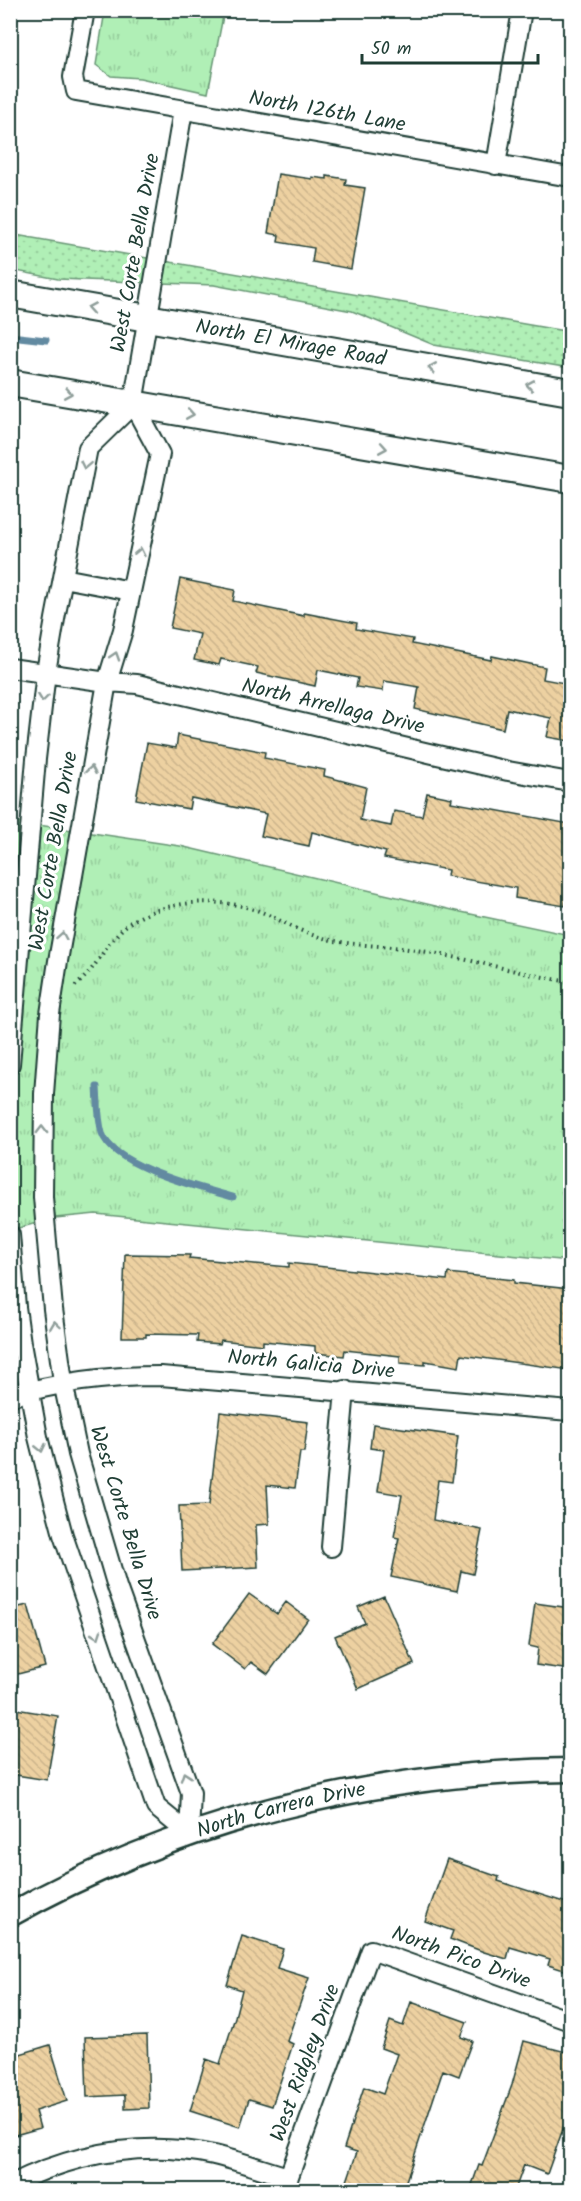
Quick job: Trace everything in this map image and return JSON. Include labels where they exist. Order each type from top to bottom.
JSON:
[{"type":"main road","name":"North El Mirage Road","points":[[10,294],[570,392]]},
{"type":"main road","points":[[10,383],[570,479]]},
{"type":"street","name":"North 126th Lane","points":[[85,10],[73,77],[76,91],[570,177]]},
{"type":"street","points":[[496,165],[522,10]]},
{"type":"street","name":"West Corte Bella Drive","points":[[10,1064],[36,759],[46,672],[63,578],[88,448],[133,404],[183,110]]},
{"type":"street","name":"West Corte Bella Drive","points":[[133,404],[160,454],[123,630],[107,682],[50,1014],[44,1094],[43,1197],[56,1384],[103,1544],[191,1793],[189,1834]]},
{"type":"street","points":[[63,578],[131,591]]},
{"type":"street","name":"North Arrellaga Drive","points":[[10,668],[137,684],[508,771],[570,782]]},
{"type":"street","points":[[10,1235],[16,1307],[29,1391],[38,1437],[63,1535],[156,1807],[189,1834]]},
{"type":"street","name":"North Galicia Drive","points":[[10,1397],[56,1384],[133,1376],[161,1376],[570,1411]]},
{"type":"street","points":[[331,1547],[345,1390]]},
{"type":"street","name":"North Carrera Drive","points":[[10,1915],[154,1846],[313,1799],[394,1784],[472,1775],[570,1770]]},
{"type":"street","name":"North Pico Drive","points":[[371,1950],[570,2021]]},
{"type":"street","name":"West Ridgley Drive","points":[[286,2184],[371,1950]]},
{"type":"street","points":[[10,2185],[61,2163],[87,2155],[154,2148],[216,2156],[286,2184]]},
{"type":"path","points":[[67,990],[89,975],[122,928],[158,910],[188,903],[224,903],[262,912],[323,938],[409,949],[570,982]]},
{"type":"green space","points":[[105,11],[224,11],[208,93],[140,78],[111,76],[96,65]]},
{"type":"green space","points":[[10,234],[570,332],[570,368],[434,345],[352,311],[214,285],[58,279],[11,270]]},
{"type":"green space","points":[[11,821],[180,846],[461,912],[570,935],[570,1261],[96,1214],[55,1218],[11,1230]]},
{"type":"building","points":[[278,174],[312,179],[312,177],[327,179],[327,176],[346,179],[345,185],[365,188],[351,269],[312,262],[314,248],[278,242],[279,235],[268,233]]},
{"type":"building","points":[[180,579],[235,590],[233,601],[304,616],[304,613],[357,623],[356,629],[413,639],[412,644],[491,660],[492,656],[545,667],[543,679],[570,684],[570,741],[547,737],[551,718],[507,709],[503,729],[415,709],[419,687],[384,681],[383,691],[356,687],[358,678],[318,670],[315,686],[256,673],[258,667],[221,659],[219,665],[194,660],[200,634],[170,628]]},
{"type":"building","points":[[178,735],[265,752],[264,758],[325,770],[324,776],[366,787],[360,820],[391,826],[394,811],[422,816],[427,793],[452,798],[451,802],[570,824],[570,868],[565,906],[515,898],[516,888],[447,876],[448,870],[384,858],[386,852],[312,832],[309,846],[261,836],[266,814],[191,798],[189,809],[136,799],[147,743],[176,748]]},
{"type":"building","points":[[125,1254],[190,1255],[189,1258],[289,1267],[289,1263],[447,1280],[448,1273],[570,1289],[570,1370],[461,1355],[459,1367],[425,1361],[425,1365],[400,1363],[400,1356],[345,1350],[344,1356],[315,1353],[315,1346],[263,1341],[263,1345],[221,1340],[220,1344],[197,1342],[198,1335],[146,1334],[146,1337],[122,1337]]},
{"type":"building","points":[[220,1412],[308,1422],[304,1452],[300,1452],[295,1488],[267,1485],[269,1524],[256,1525],[258,1567],[182,1571],[179,1506],[209,1505]]},
{"type":"building","points":[[373,1424],[458,1436],[452,1482],[438,1480],[433,1520],[482,1530],[473,1574],[461,1571],[457,1591],[391,1577],[399,1538],[394,1537],[402,1495],[378,1491],[384,1450],[370,1448]]},
{"type":"building","points":[[249,1594],[277,1614],[286,1602],[308,1619],[268,1674],[251,1662],[245,1669],[212,1644]]},
{"type":"building","points":[[384,1596],[414,1664],[358,1689],[335,1636],[365,1623],[358,1607]]},
{"type":"building","points":[[535,1603],[570,1608],[570,1670],[536,1665],[538,1648],[529,1646]]},
{"type":"building","points":[[28,1605],[45,1667],[10,1676],[10,1609]]},
{"type":"building","points":[[10,1708],[58,1716],[47,1780],[10,1774]]},
{"type":"building","points":[[447,1859],[499,1877],[498,1881],[570,1904],[570,1972],[548,1965],[550,1959],[510,1947],[507,1959],[484,1952],[450,1939],[453,1931],[425,1921]]},
{"type":"building","points":[[242,1936],[283,1949],[277,1968],[309,1978],[287,2041],[293,2044],[272,2106],[249,2099],[240,2127],[190,2111],[206,2059],[220,2064],[235,2017],[242,1990],[227,1985]]},
{"type":"building","points":[[411,2002],[467,2022],[461,2037],[472,2041],[459,2076],[443,2070],[403,2190],[344,2190],[357,2152],[344,2148],[364,2087],[383,2094],[397,2054],[381,2048],[390,2021],[403,2026]]},
{"type":"building","points":[[147,2035],[149,2108],[125,2109],[125,2095],[87,2097],[85,2037]]},
{"type":"building","points":[[524,2041],[570,2053],[570,2071],[566,2088],[570,2089],[570,2109],[547,2174],[524,2165],[515,2190],[470,2190],[479,2165],[482,2166],[512,2085]]},
{"type":"building","points":[[50,2045],[67,2101],[35,2111],[40,2128],[15,2135],[10,2120],[10,2057]]},
{"type":"waterway","points":[[10,336],[46,340]]},
{"type":"waterway","points":[[97,1087],[102,1133],[110,1145],[123,1156],[140,1166],[181,1182],[233,1197]]}]
